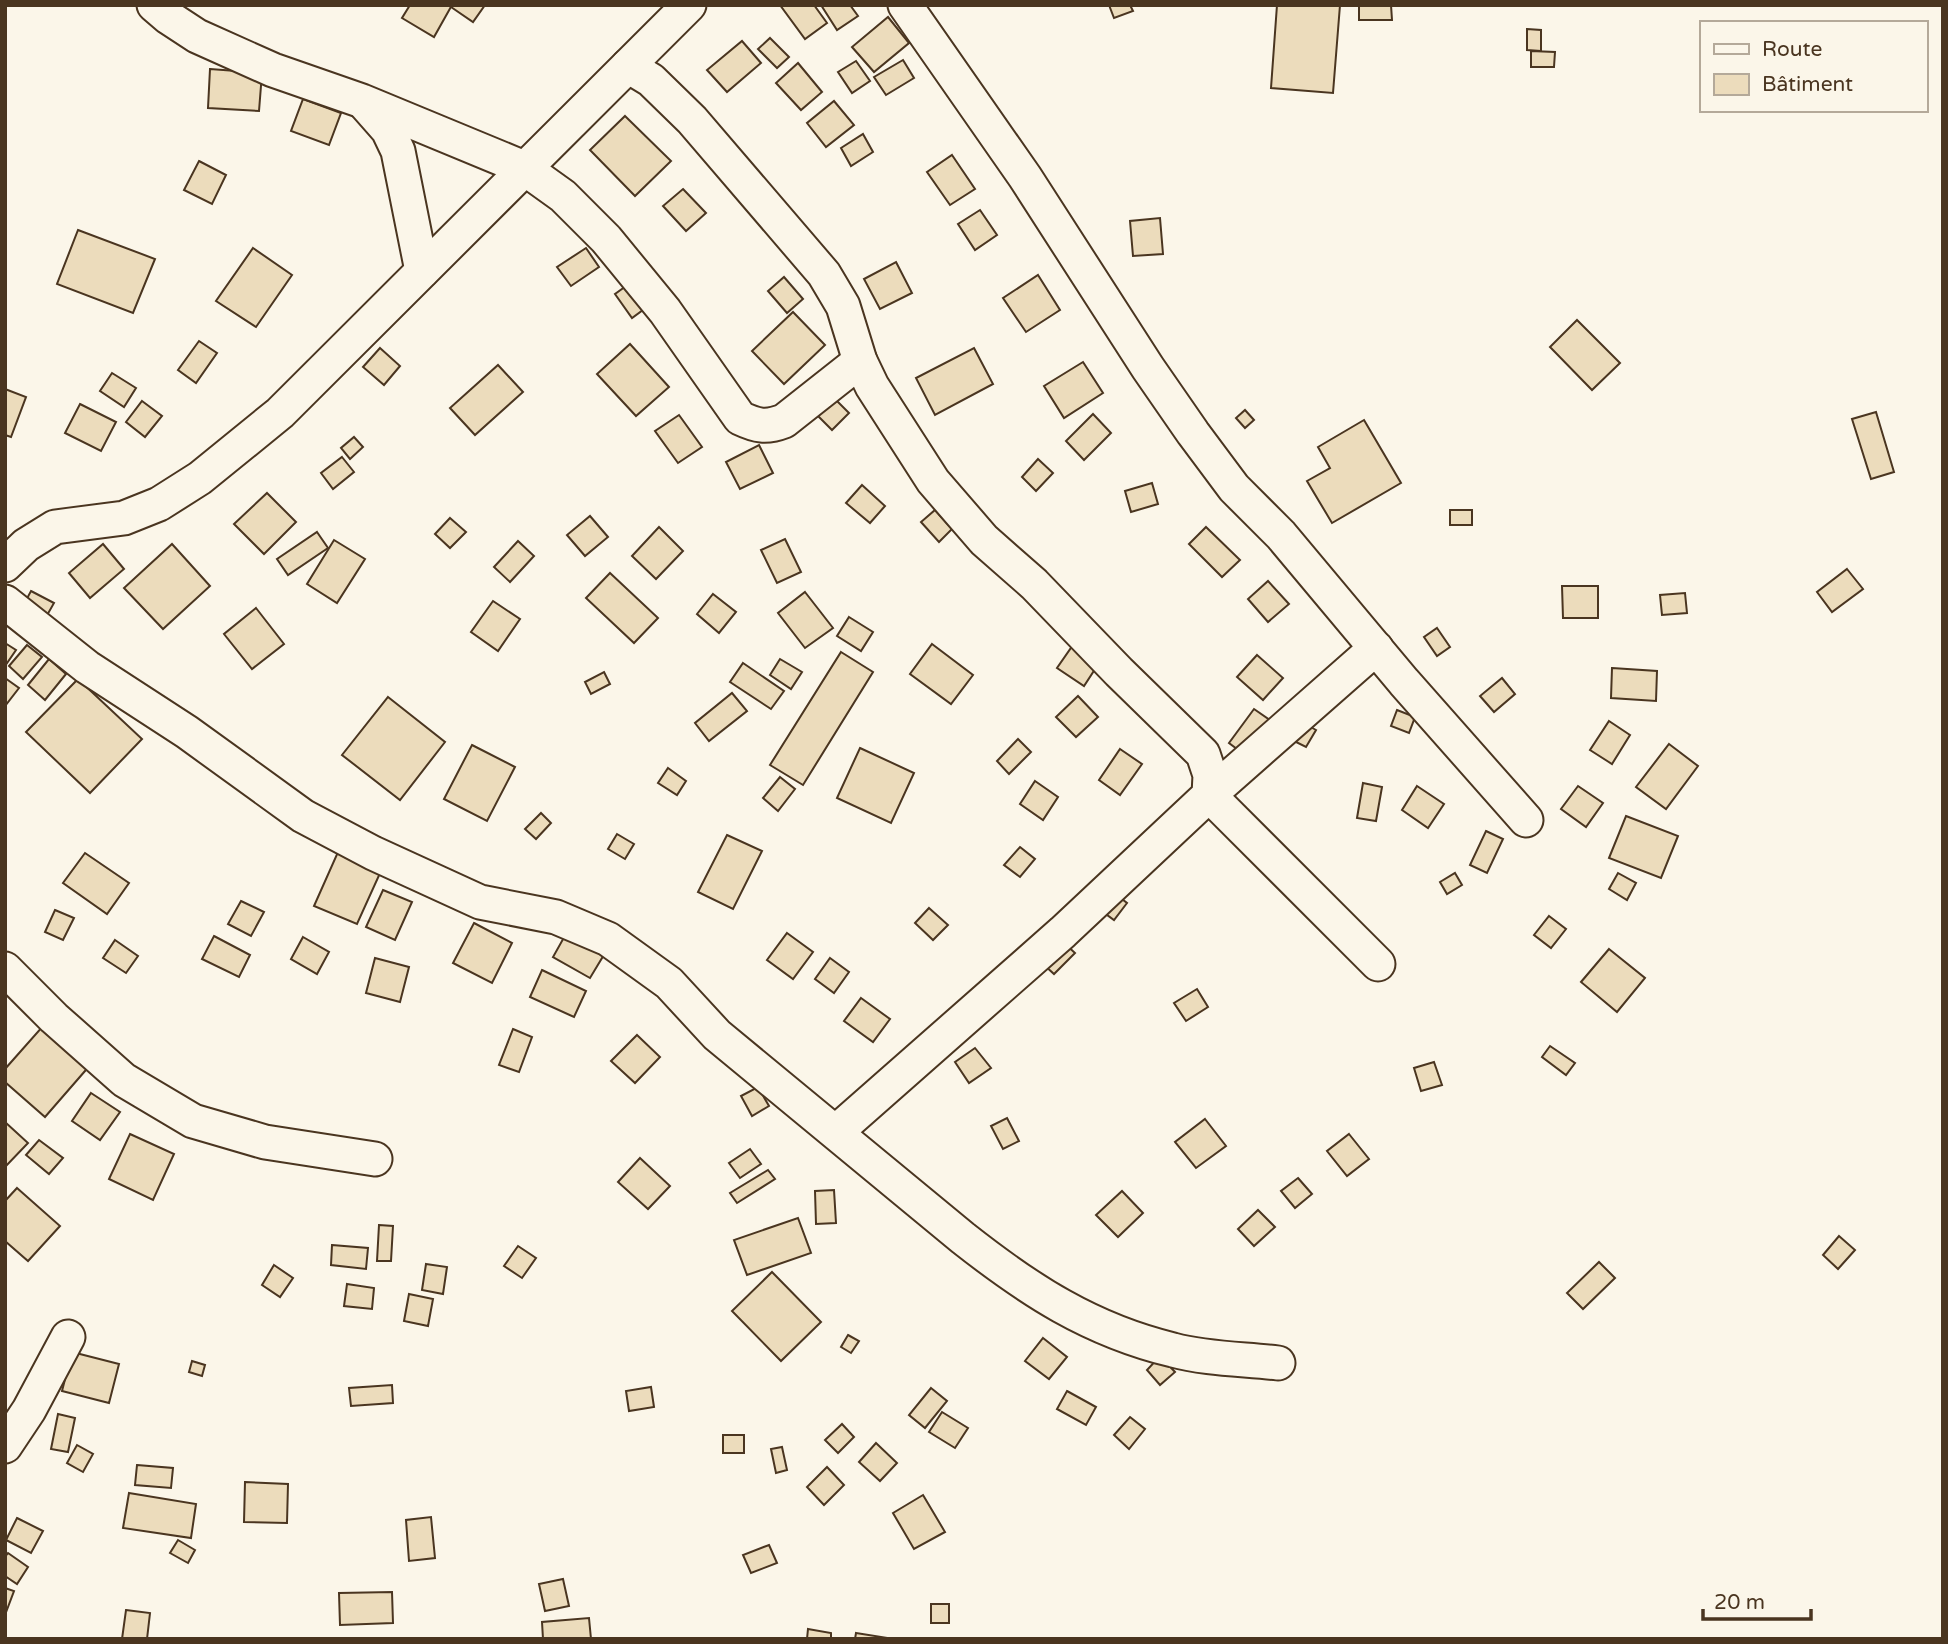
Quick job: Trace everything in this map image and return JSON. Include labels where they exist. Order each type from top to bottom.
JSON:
[{"type":"street","points":[[154,5],[168,18],[197,36],[273,70],[362,101],[524,168],[563,197],[606,239],[665,311],[740,418],[757,426],[770,426],[784,421],[860,361]]},
{"type":"street","points":[[5,565],[26,545],[55,527],[124,518],[159,504],[200,478],[281,413],[689,5]]},
{"type":"street","points":[[905,5],[1025,177],[1122,330],[1192,433],[1234,488],[1281,535],[1526,820]]},
{"type":"street","points":[[628,66],[651,79],[692,120],[824,274],[843,306],[860,361],[872,386],[933,481],[985,540],[1034,584],[1203,754],[1210,775],[1209,795],[1378,964]]},
{"type":"street","points":[[362,101],[388,130],[398,151],[422,271]]},
{"type":"street","points":[[5,602],[87,667],[187,732],[303,816],[373,853],[480,902],[556,917],[608,939],[669,983],[717,1035],[1003,1269],[1055,1303],[1110,1332],[1175,1351],[1278,1363]]},
{"type":"street","points":[[836,1132],[1063,932],[1209,795],[1376,648]]},
{"type":"street","points":[[6,972],[124,1080],[193,1121],[265,1142],[375,1159]]},
{"type":"street","points":[[5,1446],[29,1410],[68,1337]]},
{"type":"building","points":[[410,5],[452,5],[434,37],[402,18]]},
{"type":"building","points":[[485,5],[473,22],[451,7]]},
{"type":"building","points":[[780,5],[814,5],[827,23],[805,39]]},
{"type":"building","points":[[821,5],[850,5],[858,16],[837,30]]},
{"type":"building","points":[[1109,5],[1130,5],[1133,11],[1114,18]]},
{"type":"building","points":[[1277,5],[1340,5],[1333,93],[1271,88]]},
{"type":"building","points":[[1359,5],[1391,5],[1392,20],[1359,20]]},
{"type":"building","points":[[888,17],[909,43],[874,72],[852,47]]},
{"type":"building","points":[[1527,29],[1541,30],[1541,51],[1527,50]]},
{"type":"building","points":[[770,38],[789,57],[777,68],[758,49]]},
{"type":"building","points":[[742,41],[761,63],[727,92],[707,70]]},
{"type":"building","points":[[1531,51],[1555,52],[1554,67],[1531,67]]},
{"type":"building","points":[[903,60],[914,78],[886,95],[874,77]]},
{"type":"building","points":[[856,61],[870,81],[852,93],[838,72]]},
{"type":"building","points":[[798,63],[822,92],[801,110],[776,83]]},
{"type":"building","points":[[210,69],[262,73],[259,111],[208,108]]},
{"type":"building","points":[[303,99],[341,113],[329,145],[291,131]]},
{"type":"building","points":[[834,101],[854,125],[826,147],[807,123]]},
{"type":"building","points":[[625,116],[671,161],[635,196],[590,150]]},
{"type":"building","points":[[863,134],[873,152],[851,166],[841,148]]},
{"type":"building","points":[[952,155],[975,189],[950,205],[927,172]]},
{"type":"building","points":[[199,161],[226,175],[212,204],[184,190]]},
{"type":"building","points":[[683,189],[706,213],[686,231],[663,206]]},
{"type":"building","points":[[980,210],[997,235],[975,250],[958,224]]},
{"type":"building","points":[[1160,218],[1163,254],[1133,256],[1130,221]]},
{"type":"building","points":[[78,230],[155,259],[133,313],[57,284]]},
{"type":"building","points":[[253,248],[292,275],[256,327],[216,301]]},
{"type":"building","points":[[586,248],[599,267],[571,286],[557,267]]},
{"type":"building","points":[[896,262],[912,293],[880,309],[864,279]]},
{"type":"building","points":[[1038,275],[1060,310],[1026,332],[1003,298]]},
{"type":"building","points":[[784,277],[803,299],[787,313],[768,291]]},
{"type":"building","points":[[633,281],[651,304],[632,318],[615,294]]},
{"type":"building","points":[[793,312],[825,345],[784,384],[752,351]]},
{"type":"building","points":[[1577,320],[1620,363],[1592,390],[1550,347]]},
{"type":"building","points":[[199,341],[217,353],[196,383],[178,370]]},
{"type":"building","points":[[630,344],[669,387],[636,416],[597,374]]},
{"type":"building","points":[[380,348],[400,366],[384,385],[363,367]]},
{"type":"building","points":[[974,348],[993,384],[935,415],[916,378]]},
{"type":"building","points":[[1083,362],[1103,393],[1064,418],[1044,386]]},
{"type":"building","points":[[498,365],[523,392],[475,435],[450,408]]},
{"type":"building","points":[[112,373],[136,388],[124,407],[100,391]]},
{"type":"building","points":[[5,389],[26,397],[11,437],[5,435]]},
{"type":"building","points":[[832,396],[849,413],[832,430],[815,413]]},
{"type":"building","points":[[142,401],[162,416],[145,437],[126,422]]},
{"type":"building","points":[[80,404],[116,422],[101,451],[65,433]]},
{"type":"building","points":[[1245,410],[1254,420],[1245,428],[1236,418]]},
{"type":"building","points":[[1876,412],[1894,472],[1871,479],[1852,419]]},
{"type":"building","points":[[1093,414],[1111,433],[1084,460],[1066,441]]},
{"type":"building","points":[[679,415],[702,447],[678,463],[655,431]]},
{"type":"building","points":[[1364,420],[1401,483],[1332,523],[1307,481],[1330,468],[1318,447]]},
{"type":"building","points":[[354,437],[363,447],[350,459],[341,448]]},
{"type":"building","points":[[759,445],[773,473],[740,489],[726,462]]},
{"type":"building","points":[[342,457],[354,472],[333,489],[321,473]]},
{"type":"building","points":[[1038,459],[1053,473],[1036,491],[1022,477]]},
{"type":"building","points":[[1152,483],[1158,504],[1131,512],[1125,491]]},
{"type":"building","points":[[862,485],[885,506],[870,523],[846,503]]},
{"type":"building","points":[[267,493],[296,522],[264,554],[234,524]]},
{"type":"building","points":[[935,510],[952,529],[939,542],[921,522]]},
{"type":"building","points":[[1450,510],[1472,510],[1472,525],[1450,525]]},
{"type":"building","points":[[590,516],[608,537],[585,556],[567,535]]},
{"type":"building","points":[[450,518],[466,532],[450,548],[435,534]]},
{"type":"building","points":[[659,527],[683,551],[656,579],[632,556]]},
{"type":"building","points":[[1206,527],[1240,560],[1222,577],[1189,544]]},
{"type":"building","points":[[317,532],[328,548],[288,575],[277,559]]},
{"type":"building","points":[[785,539],[801,572],[777,583],[761,550]]},
{"type":"building","points":[[334,540],[365,559],[337,603],[307,584]]},
{"type":"building","points":[[518,541],[534,556],[510,582],[494,567]]},
{"type":"building","points":[[103,544],[124,569],[90,598],[69,573]]},
{"type":"building","points":[[172,544],[210,586],[163,629],[124,588]]},
{"type":"building","points":[[1847,569],[1863,589],[1832,612],[1817,592]]},
{"type":"building","points":[[610,573],[658,618],[634,643],[586,598]]},
{"type":"building","points":[[1268,581],[1289,604],[1268,622],[1248,599]]},
{"type":"building","points":[[1562,586],[1598,586],[1598,618],[1563,618]]},
{"type":"building","points":[[31,591],[54,603],[33,640],[11,628]]},
{"type":"building","points":[[805,592],[833,628],[805,648],[778,613]]},
{"type":"building","points":[[1685,593],[1687,613],[1662,615],[1660,595]]},
{"type":"building","points":[[713,594],[736,612],[719,633],[697,614]]},
{"type":"building","points":[[493,601],[520,619],[498,651],[471,632]]},
{"type":"building","points":[[256,608],[284,644],[252,669],[224,634]]},
{"type":"building","points":[[849,617],[873,632],[861,651],[837,636]]},
{"type":"building","points":[[1437,628],[1450,647],[1437,656],[1424,637]]},
{"type":"building","points":[[5,643],[16,650],[5,666]]},
{"type":"building","points":[[932,644],[973,675],[951,704],[910,674]]},
{"type":"building","points":[[27,645],[42,657],[23,679],[9,666]]},
{"type":"building","points":[[1073,645],[1099,663],[1084,686],[1057,668]]},
{"type":"building","points":[[841,652],[873,672],[803,785],[770,765]]},
{"type":"building","points":[[1257,655],[1283,678],[1263,700],[1237,677]]},
{"type":"building","points":[[49,659],[66,674],[45,700],[28,685]]},
{"type":"building","points":[[780,659],[802,672],[791,689],[770,675]]},
{"type":"building","points":[[743,663],[784,691],[771,709],[730,682]]},
{"type":"building","points":[[1612,668],[1657,671],[1656,701],[1611,698]]},
{"type":"building","points":[[604,672],[610,684],[591,694],[585,682]]},
{"type":"building","points":[[5,678],[19,688],[5,706]]},
{"type":"building","points":[[1502,678],[1515,694],[1494,712],[1480,696]]},
{"type":"building","points":[[78,679],[142,739],[90,793],[26,732]]},
{"type":"building","points":[[732,693],[747,711],[709,741],[695,723]]},
{"type":"building","points":[[1078,696],[1098,717],[1076,737],[1056,717]]},
{"type":"building","points":[[388,697],[445,742],[400,800],[342,755]]},
{"type":"building","points":[[1254,709],[1283,729],[1257,764],[1229,743]]},
{"type":"building","points":[[1397,710],[1415,717],[1409,733],[1391,726]]},
{"type":"building","points":[[1300,721],[1316,730],[1306,747],[1290,739]]},
{"type":"building","points":[[1609,721],[1630,735],[1612,764],[1590,750]]},
{"type":"building","points":[[1018,739],[1031,752],[1009,774],[997,761]]},
{"type":"building","points":[[1669,744],[1698,766],[1666,809],[1636,787]]},
{"type":"building","points":[[472,745],[515,767],[487,821],[444,799]]},
{"type":"building","points":[[860,748],[914,773],[891,823],[837,798]]},
{"type":"building","points":[[1120,749],[1142,764],[1120,795],[1099,780]]},
{"type":"building","points":[[668,768],[686,781],[677,795],[658,783]]},
{"type":"building","points":[[780,777],[795,789],[778,811],[763,798]]},
{"type":"building","points":[[1035,781],[1058,797],[1043,820],[1020,804]]},
{"type":"building","points":[[1363,783],[1382,787],[1376,821],[1357,818]]},
{"type":"building","points":[[1417,786],[1444,804],[1428,828],[1402,810]]},
{"type":"building","points":[[1578,786],[1603,803],[1586,827],[1561,809]]},
{"type":"building","points":[[541,813],[551,823],[536,839],[525,829]]},
{"type":"building","points":[[1626,816],[1678,836],[1661,878],[1609,858]]},
{"type":"building","points":[[1486,831],[1503,839],[1487,873],[1470,865]]},
{"type":"building","points":[[617,834],[634,844],[625,859],[608,849]]},
{"type":"building","points":[[727,835],[762,851],[733,909],[698,892]]},
{"type":"building","points":[[1020,847],[1035,859],[1020,877],[1004,865]]},
{"type":"building","points":[[338,852],[381,871],[357,924],[314,906]]},
{"type":"building","points":[[85,853],[129,883],[107,914],[63,883]]},
{"type":"building","points":[[1455,873],[1462,885],[1447,894],[1440,882]]},
{"type":"building","points":[[1618,873],[1636,883],[1627,900],[1609,889]]},
{"type":"building","points":[[383,890],[412,902],[395,940],[366,927]]},
{"type":"building","points":[[1113,892],[1127,903],[1114,920],[1099,909]]},
{"type":"building","points":[[241,901],[264,912],[251,936],[228,924]]},
{"type":"building","points":[[929,908],[948,925],[933,940],[915,923]]},
{"type":"building","points":[[55,910],[74,918],[63,940],[45,932]]},
{"type":"building","points":[[1549,916],[1566,929],[1551,948],[1534,935]]},
{"type":"building","points":[[474,923],[512,943],[492,983],[453,963]]},
{"type":"building","points":[[567,932],[605,953],[590,978],[553,957]]},
{"type":"building","points":[[787,933],[813,952],[793,979],[767,960]]},
{"type":"building","points":[[214,936],[250,955],[239,977],[202,959]]},
{"type":"building","points":[[303,937],[329,952],[317,974],[291,959]]},
{"type":"building","points":[[115,940],[138,956],[126,973],[103,958]]},
{"type":"building","points":[[1063,942],[1075,953],[1054,974],[1043,964]]},
{"type":"building","points":[[1609,949],[1645,978],[1617,1012],[1581,982]]},
{"type":"building","points":[[375,958],[409,967],[400,1002],[366,993]]},
{"type":"building","points":[[830,958],[849,972],[834,993],[815,979]]},
{"type":"building","points":[[542,970],[586,991],[574,1017],[530,997]]},
{"type":"building","points":[[1197,989],[1208,1007],[1186,1021],[1174,1003]]},
{"type":"building","points":[[861,998],[890,1019],[873,1042],[844,1021]]},
{"type":"building","points":[[59,1008],[105,1048],[45,1117],[5,1082],[5,1069]]},
{"type":"building","points":[[513,1029],[532,1037],[519,1072],[499,1065]]},
{"type":"building","points":[[637,1035],[660,1057],[635,1083],[611,1061]]},
{"type":"building","points":[[1550,1046],[1575,1063],[1566,1075],[1542,1057]]},
{"type":"building","points":[[975,1048],[991,1068],[969,1083],[955,1062]]},
{"type":"building","points":[[1434,1062],[1442,1085],[1421,1091],[1414,1068]]},
{"type":"building","points":[[758,1087],[769,1106],[752,1116],[741,1096]]},
{"type":"building","points":[[91,1093],[120,1112],[100,1140],[72,1121]]},
{"type":"building","points":[[1007,1118],[1019,1141],[1003,1149],[991,1126]]},
{"type":"building","points":[[1205,1119],[1226,1146],[1196,1168],[1175,1142]]},
{"type":"building","points":[[5,1122],[28,1143],[5,1167]]},
{"type":"building","points":[[130,1134],[174,1154],[153,1200],[109,1179]]},
{"type":"building","points":[[1349,1134],[1369,1159],[1347,1176],[1327,1151]]},
{"type":"building","points":[[39,1140],[63,1158],[49,1174],[26,1155]]},
{"type":"building","points":[[750,1149],[761,1164],[740,1178],[729,1163]]},
{"type":"building","points":[[640,1158],[670,1186],[648,1209],[618,1182]]},
{"type":"building","points":[[768,1170],[775,1179],[737,1203],[730,1193]]},
{"type":"building","points":[[1298,1178],[1312,1194],[1295,1208],[1281,1191]]},
{"type":"building","points":[[17,1188],[60,1226],[28,1261],[5,1241],[5,1201]]},
{"type":"building","points":[[834,1190],[836,1223],[816,1224],[815,1191]]},
{"type":"building","points":[[1122,1191],[1143,1213],[1118,1237],[1096,1215]]},
{"type":"building","points":[[1258,1210],[1275,1227],[1254,1246],[1238,1229]]},
{"type":"building","points":[[798,1218],[811,1253],[747,1275],[734,1240]]},
{"type":"building","points":[[379,1225],[393,1226],[391,1261],[377,1261]]},
{"type":"building","points":[[1839,1236],[1855,1250],[1838,1269],[1823,1255]]},
{"type":"building","points":[[332,1245],[368,1248],[366,1269],[331,1265]]},
{"type":"building","points":[[518,1246],[536,1258],[522,1278],[504,1266]]},
{"type":"building","points":[[1599,1262],[1615,1278],[1583,1309],[1567,1293]]},
{"type":"building","points":[[426,1264],[447,1267],[443,1294],[422,1290]]},
{"type":"building","points":[[274,1265],[293,1278],[280,1297],[262,1285]]},
{"type":"building","points":[[772,1272],[821,1322],[781,1361],[732,1311]]},
{"type":"building","points":[[347,1284],[374,1288],[372,1309],[344,1306]]},
{"type":"building","points":[[409,1294],[433,1299],[428,1326],[404,1321]]},
{"type":"building","points":[[848,1335],[859,1341],[851,1353],[841,1347]]},
{"type":"building","points":[[1043,1338],[1067,1357],[1049,1379],[1025,1361]]},
{"type":"building","points":[[72,1352],[119,1364],[109,1403],[62,1391]]},
{"type":"building","points":[[1160,1356],[1175,1372],[1160,1385],[1147,1370]]},
{"type":"building","points":[[192,1361],[205,1365],[202,1376],[189,1372]]},
{"type":"building","points":[[392,1385],[393,1403],[351,1406],[349,1388]]},
{"type":"building","points":[[651,1387],[654,1407],[629,1411],[626,1391]]},
{"type":"building","points":[[931,1388],[947,1401],[925,1428],[909,1415]]},
{"type":"building","points":[[1067,1391],[1096,1407],[1086,1425],[1057,1409]]},
{"type":"building","points":[[942,1412],[968,1428],[955,1448],[929,1432]]},
{"type":"building","points":[[58,1414],[75,1418],[68,1452],[51,1449]]},
{"type":"building","points":[[1130,1417],[1145,1429],[1129,1449],[1114,1435]]},
{"type":"building","points":[[842,1424],[854,1437],[838,1453],[825,1440]]},
{"type":"building","points":[[723,1435],[744,1435],[744,1453],[723,1453]]},
{"type":"building","points":[[876,1443],[897,1463],[880,1481],[859,1462]]},
{"type":"building","points":[[77,1445],[93,1454],[83,1472],[67,1463]]},
{"type":"building","points":[[782,1447],[787,1470],[776,1473],[771,1449]]},
{"type":"building","points":[[137,1465],[173,1468],[171,1488],[135,1485]]},
{"type":"building","points":[[827,1467],[844,1485],[824,1505],[807,1487]]},
{"type":"building","points":[[245,1482],[288,1484],[287,1523],[244,1522]]},
{"type":"building","points":[[129,1493],[196,1504],[191,1538],[123,1528]]},
{"type":"building","points":[[923,1495],[945,1532],[914,1549],[893,1513]]},
{"type":"building","points":[[431,1517],[435,1558],[409,1561],[406,1520]]},
{"type":"building","points":[[17,1518],[43,1531],[31,1553],[6,1540]]},
{"type":"building","points":[[178,1540],[195,1550],[188,1563],[170,1553]]},
{"type":"building","points":[[769,1545],[777,1563],[751,1573],[743,1555]]},
{"type":"building","points":[[8,1553],[28,1567],[17,1584],[5,1576],[5,1557]]},
{"type":"building","points":[[563,1579],[569,1606],[545,1611],[539,1584]]},
{"type":"building","points":[[5,1588],[14,1591],[5,1615]]},
{"type":"building","points":[[392,1592],[393,1623],[340,1625],[339,1593]]},
{"type":"building","points":[[931,1604],[949,1604],[949,1623],[931,1623]]},
{"type":"building","points":[[126,1610],[150,1613],[147,1639],[122,1639]]},
{"type":"building","points":[[589,1618],[591,1639],[543,1639],[542,1622]]},
{"type":"building","points":[[808,1629],[831,1633],[831,1639],[807,1639]]},
{"type":"building","points":[[856,1633],[888,1638],[888,1639],[855,1639]]}]
